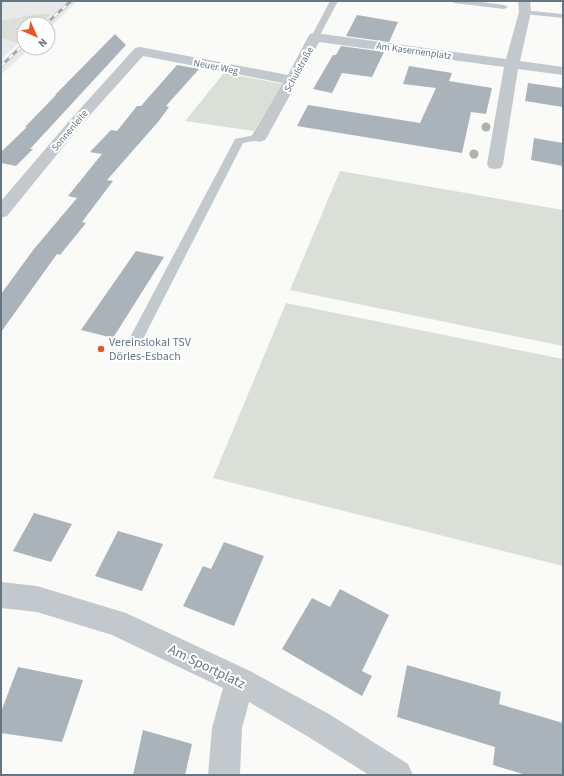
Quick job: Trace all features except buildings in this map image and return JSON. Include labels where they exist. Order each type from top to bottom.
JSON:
[{"type":"street","points":[[494,164],[512,64],[525,6]]},
{"type":"street","name":"Am Kasernenplatz","points":[[315,37],[563,71]]},
{"type":"street","name":"Schulstraße","points":[[259,136],[315,37]]},
{"type":"street","name":"Neuer Weg","points":[[140,51],[292,80]]},
{"type":"street","name":"Sonnenleite","points":[[1,212],[76,122],[140,51]]},
{"type":"street","name":"Am Sportplatz","points":[[1,595],[37,599],[116,623],[240,682],[318,724],[397,775]]},
{"type":"street","points":[[224,775],[227,728],[240,682]]},
{"type":"lane","name":"Schulstraße","points":[[315,37],[334,1]]},
{"type":"lane","points":[[454,1],[504,7]]},
{"type":"lane","points":[[525,6],[563,16]]},
{"type":"lane","points":[[134,343],[239,141],[259,136]]},
{"type":"shaded area","points":[[1,1],[77,1],[56,22],[56,16],[16,16],[16,46],[1,60]]},
{"type":"shaded area","points":[[37,14],[51,14],[49,16],[27,16]]},
{"type":"shaded area","points":[[16,18],[16,42],[1,38],[1,21]]},
{"type":"shaded area","points":[[16,48],[16,56],[21,56],[1,75],[1,62]]},
{"type":"shaded area","points":[[224,73],[283,84],[254,131],[185,121]]},
{"type":"shaded area","points":[[340,171],[563,210],[563,346],[290,290]]},
{"type":"shaded area","points":[[286,303],[563,359],[563,566],[213,478]]},
{"type":"railway","points":[[55,16],[71,1]]},
{"type":"railway","points":[[1,66],[16,52]]},
{"type":"place","name":"Vereinslokal TSV Dörles-Esbach","points":[[101,349]]}]
